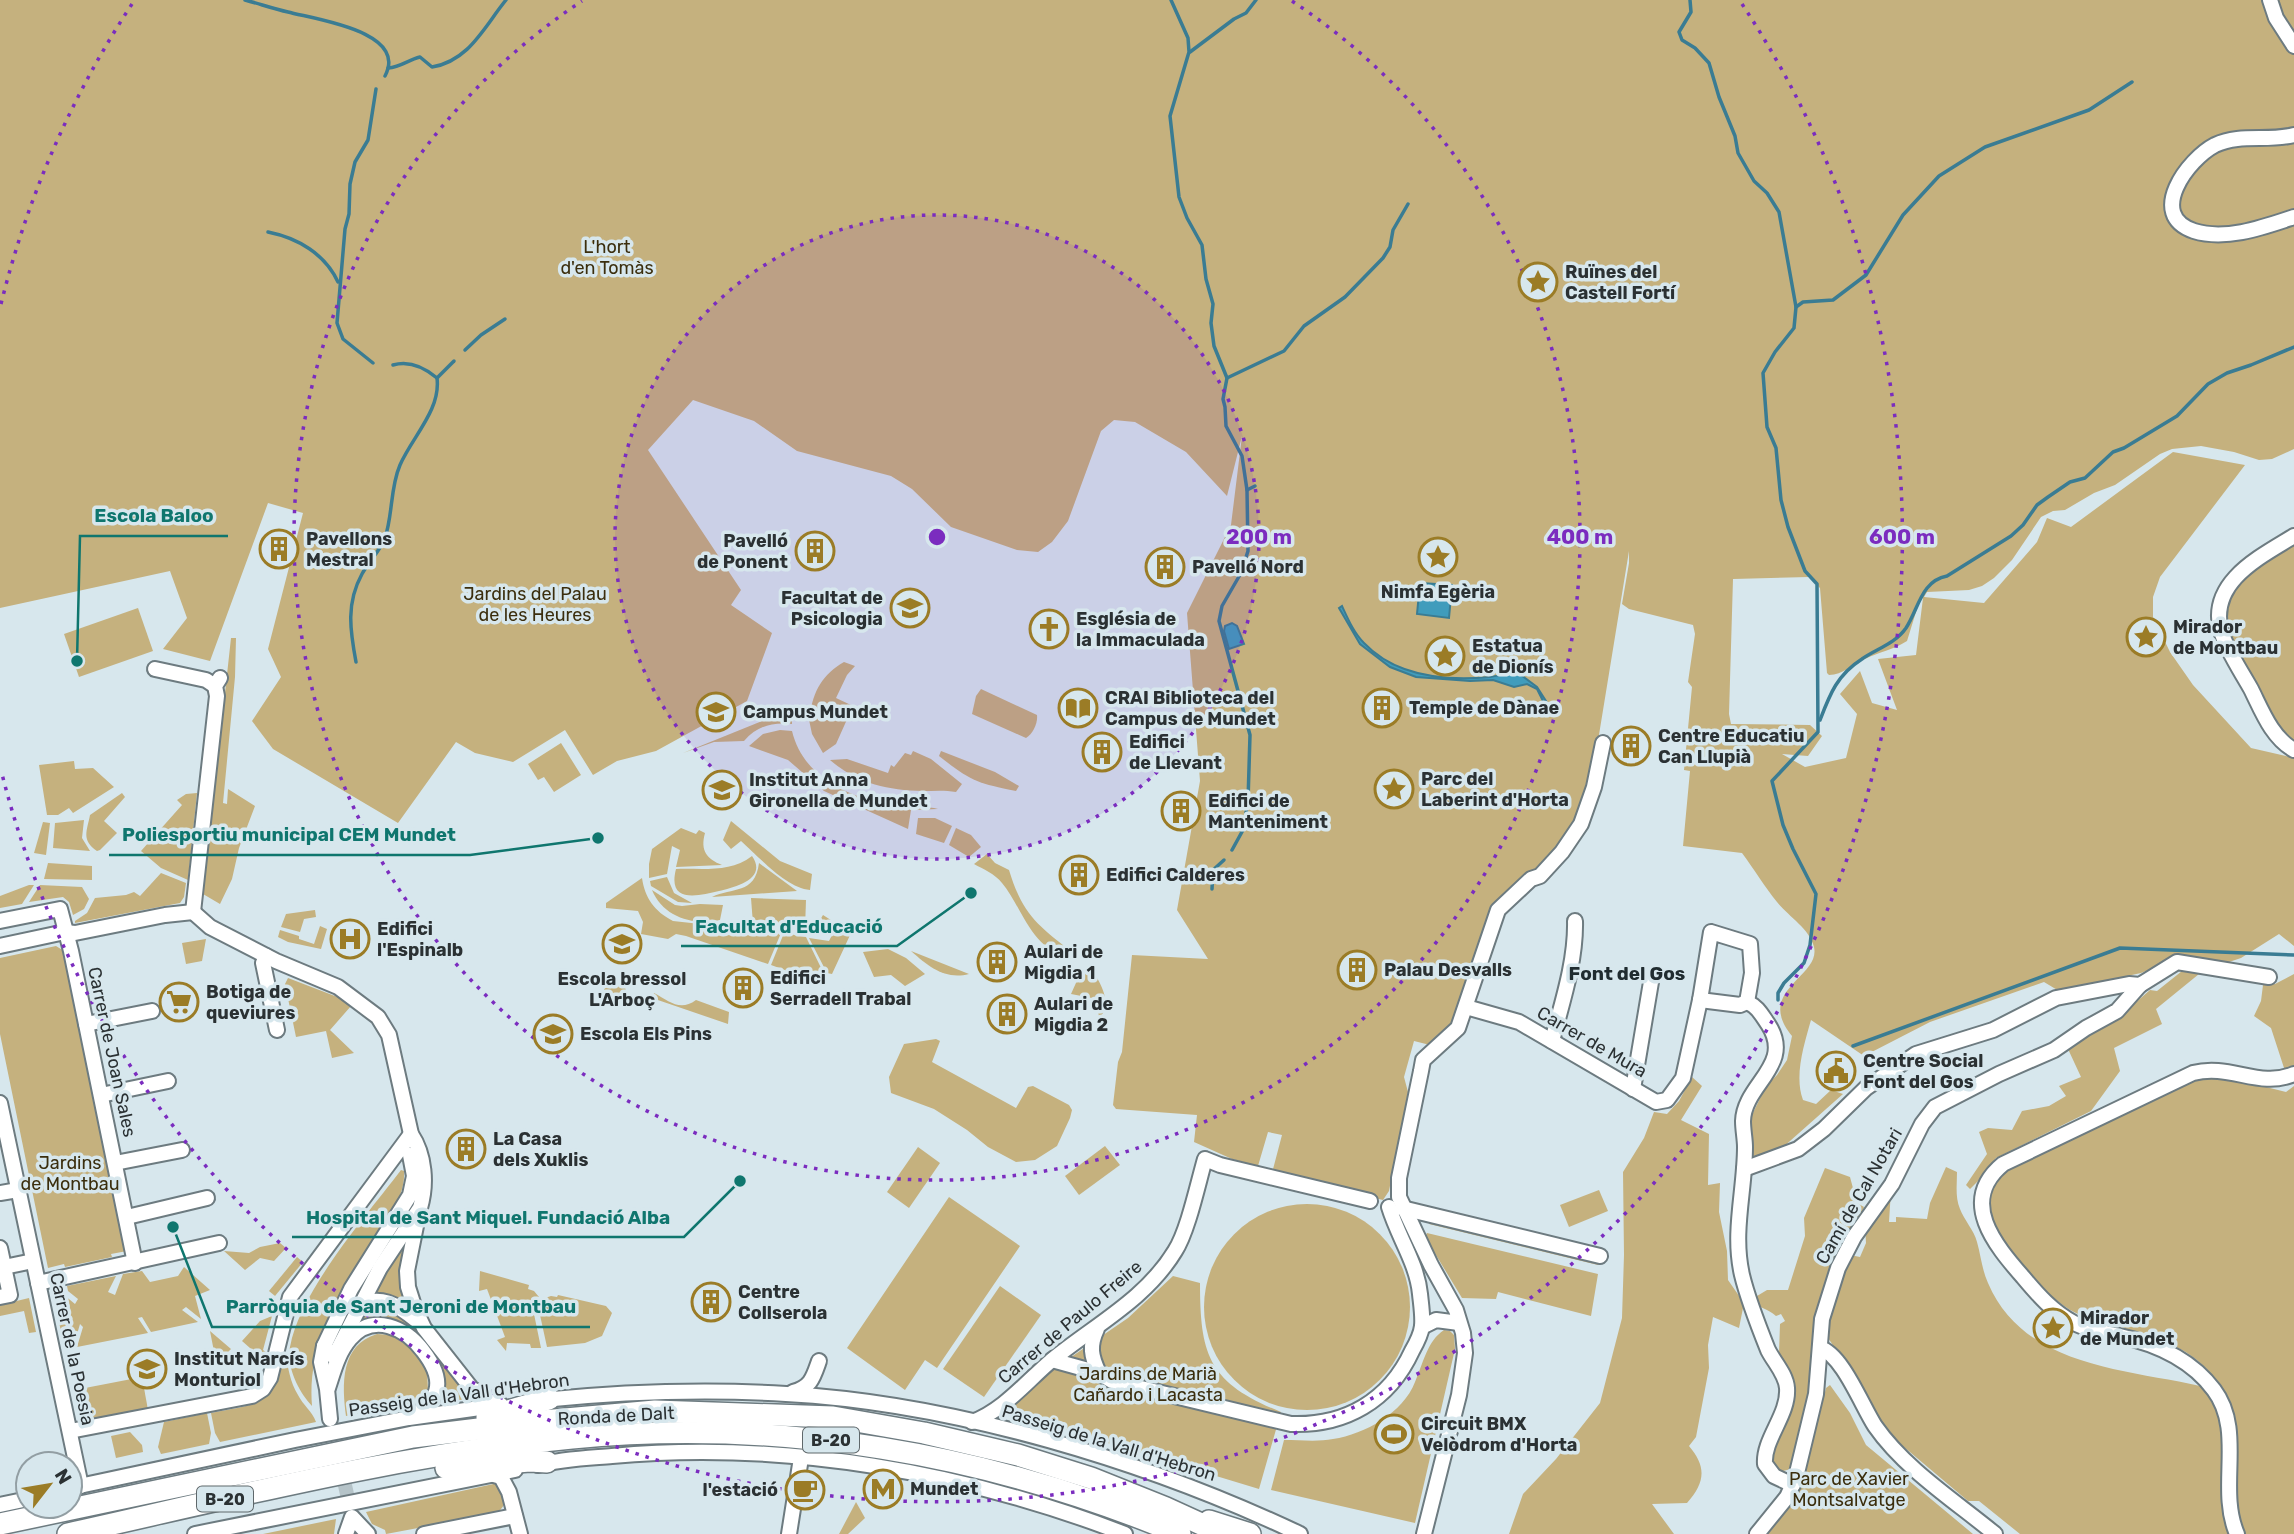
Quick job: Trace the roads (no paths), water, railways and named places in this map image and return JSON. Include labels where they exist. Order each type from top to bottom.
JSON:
[{"type":"highway","points":[[411,1428],[549,1399]]},
{"type":"highway","name":"Ronda de Dalt","points":[[84,1492],[411,1428],[543,1421],[655,1411],[832,1417],[924,1433],[1018,1455],[1091,1478],[1223,1534]]},
{"type":"highway","name":"Ronda de Dalt","points":[[68,1534],[388,1466],[480,1450],[586,1437],[661,1433],[804,1437],[950,1460],[1018,1476],[1084,1497],[1180,1534]]},
{"type":"highway","points":[[388,1466],[433,1469],[547,1462]]},
{"type":"highway","points":[[1166,1508],[1250,1534]]},
{"type":"street","points":[[2270,0],[2276,18],[2294,46]]},
{"type":"street","points":[[2294,135],[2236,138],[2214,146],[2196,158],[2183,174],[2172,202],[2181,223],[2202,232],[2244,231],[2294,217]]},
{"type":"street","points":[[2294,536],[2245,568],[2234,579],[2223,597],[2220,615],[2225,642],[2269,724],[2277,737],[2294,750]]},
{"type":"street","points":[[155,669],[218,682],[193,912]]},
{"type":"street","points":[[1052,1360],[1099,1373],[1112,1381],[1291,1424],[1310,1425],[1359,1411],[1393,1385],[1407,1363],[1422,1327],[1416,1270],[1394,1224],[1399,1178],[1423,1060],[1458,1028],[1498,910],[1531,879],[1540,876],[1562,852],[1581,824],[1594,786],[1603,743]]},
{"type":"street","points":[[0,921],[60,909],[65,932]]},
{"type":"street","points":[[0,946],[65,932],[75,933],[193,912],[210,927],[266,956],[338,987],[378,1017],[389,1035],[414,1176],[410,1195],[368,1260],[324,1346],[321,1362],[330,1419]]},
{"type":"street","points":[[1552,1041],[1566,986],[1575,933],[1574,921]]},
{"type":"street","name":"Carrer de Joan Sales","points":[[65,932],[116,1163],[135,1263]]},
{"type":"street","points":[[1711,932],[1750,944],[1752,973],[1746,1002],[1740,1005],[1700,1000],[1711,932]]},
{"type":"street","points":[[266,956],[263,963],[277,1030]]},
{"type":"street","name":"Camí de Cal Notari","points":[[1757,1534],[1787,1497],[1793,1485],[1816,1394],[1822,1319],[1838,1268],[1854,1237],[1892,1184],[1910,1145],[1936,1107],[1999,1074],[2054,1050],[2117,1011],[2140,985],[2177,962],[2269,977]]},
{"type":"street","points":[[1633,1089],[1651,982]]},
{"type":"street","name":"Camí de Cal Notari","points":[[1744,1169],[1798,1149],[1824,1129],[1857,1095],[1916,1054],[1993,1030],[2056,998],[2129,984],[2140,985]]},
{"type":"street","name":"Carrer de Mura","points":[[1466,1007],[1519,1022],[1656,1102],[1667,1100],[1683,1078],[1700,1000]]},
{"type":"street","points":[[1746,1002],[1757,1007],[1772,1029],[1776,1050],[1772,1065],[1750,1098],[1745,1111],[1744,1169],[1737,1240],[1750,1303],[1769,1352],[1787,1386],[1785,1407],[1767,1450],[1765,1464],[1774,1476],[1793,1485]]},
{"type":"street","points":[[86,1024],[152,1011]]},
{"type":"street","points":[[2236,1534],[2228,1500],[2229,1423],[2225,1408],[2216,1392],[2201,1374],[2169,1352],[2141,1341],[2088,1329],[2056,1311],[2038,1295],[1994,1241],[1984,1216],[1984,1190],[1992,1175],[2010,1160],[2193,1073],[2223,1070],[2267,1080],[2294,1074]]},
{"type":"street","points":[[101,1095],[168,1081]]},
{"type":"street","name":"Carrer de la Poesia","points":[[0,1103],[73,1450]]},
{"type":"street","points":[[409,1138],[417,1144],[425,1180],[421,1208],[408,1256],[407,1279],[411,1298],[424,1328]]},
{"type":"street","points":[[70,1432],[252,1396],[263,1389],[270,1378],[290,1297],[409,1138]]},
{"type":"street","points":[[116,1163],[181,1150]]},
{"type":"street","name":"Carrer de Paulo Freire","points":[[972,1422],[988,1416],[1052,1360],[1098,1327],[1150,1284],[1177,1249],[1205,1159],[1220,1165],[1370,1201]]},
{"type":"street","points":[[0,1193],[18,1189]]},
{"type":"street","points":[[127,1216],[207,1198]]},
{"type":"street","points":[[338,1358],[338,1349],[360,1304],[380,1268],[421,1208]]},
{"type":"street","points":[[1396,1208],[1600,1256]]},
{"type":"street","points":[[1396,1208],[1456,1310],[1465,1353],[1463,1377],[1424,1534]]},
{"type":"street","points":[[37,1283],[219,1243]]},
{"type":"street","points":[[0,1248],[10,1295],[0,1297]]},
{"type":"street","name":"Carrer de la Poesia","points":[[4,1267],[33,1261]]},
{"type":"street","points":[[335,1320],[360,1304],[377,1300],[391,1302],[405,1310],[424,1328],[472,1389],[501,1405]]},
{"type":"street","points":[[1422,1327],[1436,1320],[1459,1323]]},
{"type":"street","points":[[327,1389],[338,1358],[350,1339],[368,1328],[389,1326],[409,1334],[435,1367],[438,1382],[431,1402],[411,1428]]},
{"type":"street","points":[[1098,1327],[1091,1343],[1092,1358],[1099,1373]]},
{"type":"street","points":[[324,1346],[329,1354],[338,1358]]},
{"type":"street","points":[[1820,1348],[1825,1349],[1839,1363],[1875,1426],[1902,1455],[1995,1534]]},
{"type":"street","points":[[786,1394],[805,1388],[814,1376],[819,1361],[824,1390],[837,1398]]},
{"type":"street","points":[[1819,1369],[1836,1374],[1856,1393]]},
{"type":"street","name":"Passeig de la Vall d'Hebron","points":[[411,1428],[501,1405],[549,1399],[681,1392],[837,1398],[972,1422],[1045,1440],[1189,1486],[1300,1534]]},
{"type":"street","points":[[195,1534],[494,1475],[547,1462],[677,1452],[742,1453],[872,1467],[962,1484],[1077,1516],[1125,1534]]},
{"type":"street","points":[[789,1534],[801,1458]]},
{"type":"street","points":[[494,1475],[504,1480],[520,1534]]},
{"type":"street","points":[[425,1534],[515,1516]]},
{"type":"street","points":[[346,1534],[352,1517],[368,1534]]},
{"type":"water","points":[[1420,583],[1452,585],[1449,618],[1417,614]]},
{"type":"water","points":[[1342,606],[1360,639],[1377,654],[1406,670],[1456,678],[1490,677],[1517,672],[1537,687],[1546,701],[1543,701],[1537,689],[1527,684],[1514,687],[1493,680],[1416,677],[1390,667],[1360,644],[1339,608]]},
{"type":"water","points":[[1232,623],[1237,626],[1244,644],[1229,649],[1224,631],[1225,626]]},
{"type":"waterway","points":[[245,0],[336,23],[371,38],[383,48],[389,61],[385,76]]},
{"type":"waterway","points":[[388,68],[420,57],[432,67],[456,58],[475,41],[506,0]]},
{"type":"waterway","points":[[1171,0],[1188,38],[1189,52],[1170,116],[1179,197],[1202,245],[1206,279],[1213,304],[1211,323],[1214,346],[1227,378],[1223,399],[1226,426],[1242,456],[1247,490],[1248,551],[1241,573],[1222,606],[1219,621],[1250,735],[1248,801],[1243,830],[1232,850]]},
{"type":"waterway","points":[[1190,52],[1246,13],[1256,0]]},
{"type":"waterway","points":[[1690,0],[1691,12],[1679,32],[1682,40],[1695,48],[1709,63],[1735,136],[1738,153],[1754,181],[1767,193],[1779,212],[1796,307],[1794,328],[1763,373],[1767,427],[1776,448],[1781,500],[1805,571],[1817,584],[1818,732],[1772,781],[1783,825],[1816,894],[1810,945],[1804,963],[1784,983],[1778,993],[1778,1000]]},
{"type":"waterway","points":[[1796,307],[1803,302],[1833,300],[1866,275],[1903,215],[1939,176],[1985,147],[2089,110],[2132,82]]},
{"type":"waterway","points":[[373,363],[343,339],[337,323],[350,184],[355,162],[368,140],[376,89]]},
{"type":"waterway","points":[[1227,378],[1284,351],[1304,326],[1345,297],[1383,258],[1390,247],[1393,230],[1408,204]]},
{"type":"waterway","points":[[268,232],[290,238],[318,255],[338,282]]},
{"type":"waterway","points":[[465,350],[505,319]]},
{"type":"waterway","points":[[1820,720],[1840,678],[1867,655],[1902,634],[1931,583],[2011,536],[2023,525],[2037,505],[2070,482],[2085,478],[2113,452],[2177,416],[2208,384],[2227,373],[2294,347]]},
{"type":"waterway","points":[[437,378],[454,361]]},
{"type":"waterway","points":[[356,662],[351,628],[353,595],[362,574],[385,538],[400,465],[430,412],[437,390],[437,378],[427,371],[411,364],[393,365]]},
{"type":"waterway","points":[[1247,490],[1255,486]]},
{"type":"waterway","points":[[1212,889],[1213,870],[1224,860]]},
{"type":"waterway","points":[[1853,1046],[2120,948],[2294,955]]},
{"type":"tunnel","points":[[331,1423],[351,1512]]},
{"type":"place","name":"Ruïnes del Castell Fortí","points":[[1538,282]]},
{"type":"place","name":"Pavellons Mestral","points":[[279,549]]},
{"type":"place","name":"Pavelló de Ponent","points":[[815,551]]},
{"type":"place","name":"Nimfa Egèria","points":[[1438,557]]},
{"type":"place","name":"Pavelló Nord","points":[[1165,567]]},
{"type":"place","name":"Facultat de Psicologia","points":[[910,608]]},
{"type":"place","name":"Església de la Immaculada","points":[[1049,629]]},
{"type":"place","name":"Mirador de Montbau","points":[[2146,637]]},
{"type":"place","name":"Estatua de Dionís","points":[[1445,656]]},
{"type":"place","name":"Escola Baloo","points":[[77,661]]},
{"type":"place","name":"CRAI Biblioteca del Campus de Mundet","points":[[1078,708]]},
{"type":"place","name":"Temple de Dànae","points":[[1382,708]]},
{"type":"place","name":"Campus Mundet","points":[[716,712]]},
{"type":"place","name":"Centre Educatiu Can Llupià","points":[[1631,746]]},
{"type":"place","name":"Edifici de Llevant","points":[[1102,752]]},
{"type":"place","name":"Parc del Laberint d'Horta","points":[[1394,789]]},
{"type":"place","name":"Institut Anna Gironella de Mundet","points":[[722,790]]},
{"type":"place","name":"Edifici de Manteniment","points":[[1181,811]]},
{"type":"place","name":"Poliesportiu municipal CEM Mundet","points":[[598,838]]},
{"type":"place","name":"Edifici Calderes","points":[[1079,875]]},
{"type":"place","name":"Facultat d'Educació","points":[[971,893]]},
{"type":"place","name":"Edifici l'Espinalb","points":[[350,939]]},
{"type":"place","name":"Escola bressol L'Arboç","points":[[622,944]]},
{"type":"place","name":"Aulari de Migdia 1","points":[[997,962]]},
{"type":"place","name":"Palau Desvalls","points":[[1357,970]]},
{"type":"place","name":"Edifici Serradell Trabal","points":[[743,988]]},
{"type":"place","name":"Botiga de queviures","points":[[179,1002]]},
{"type":"place","name":"Aulari de Migdia 2","points":[[1007,1014]]},
{"type":"place","name":"Escola Els Pins","points":[[553,1034]]},
{"type":"place","name":"Centre Social Font del Gos","points":[[1836,1071]]},
{"type":"place","name":"La Casa dels Xuklis","points":[[466,1149]]},
{"type":"place","name":"Hospital de Sant Miquel. Fundació Alba","points":[[740,1181]]},
{"type":"place","name":"Parròquia de Sant Jeroni de Montbau","points":[[173,1227]]},
{"type":"place","name":"Centre Collserola","points":[[711,1302]]},
{"type":"place","name":"Mirador de Mundet","points":[[2053,1328]]},
{"type":"place","name":"Institut Narcís Monturiol","points":[[147,1369]]},
{"type":"place","name":"Circuit BMX Velòdrom d'Horta","points":[[1394,1434]]},
{"type":"place","name":"Mundet","points":[[883,1489]]},
{"type":"place","name":"l'estació","points":[[805,1490]]},
{"type":"district","name":"Font del Gos","points":[[1627,973]]},
{"type":"park label","name":"L'hort d'en Tomàs","points":[[607,257]]},
{"type":"park label","name":"Jardins del Palau de les Heures","points":[[535,604]]},
{"type":"park label","name":"Jardins de Montbau","points":[[70,1173]]},
{"type":"park label","name":"Jardins de Marià Cañardo i Lacasta","points":[[1148,1384]]},
{"type":"park label","name":"Parc de Xavier Montsalvatge","points":[[1849,1489]]}]
